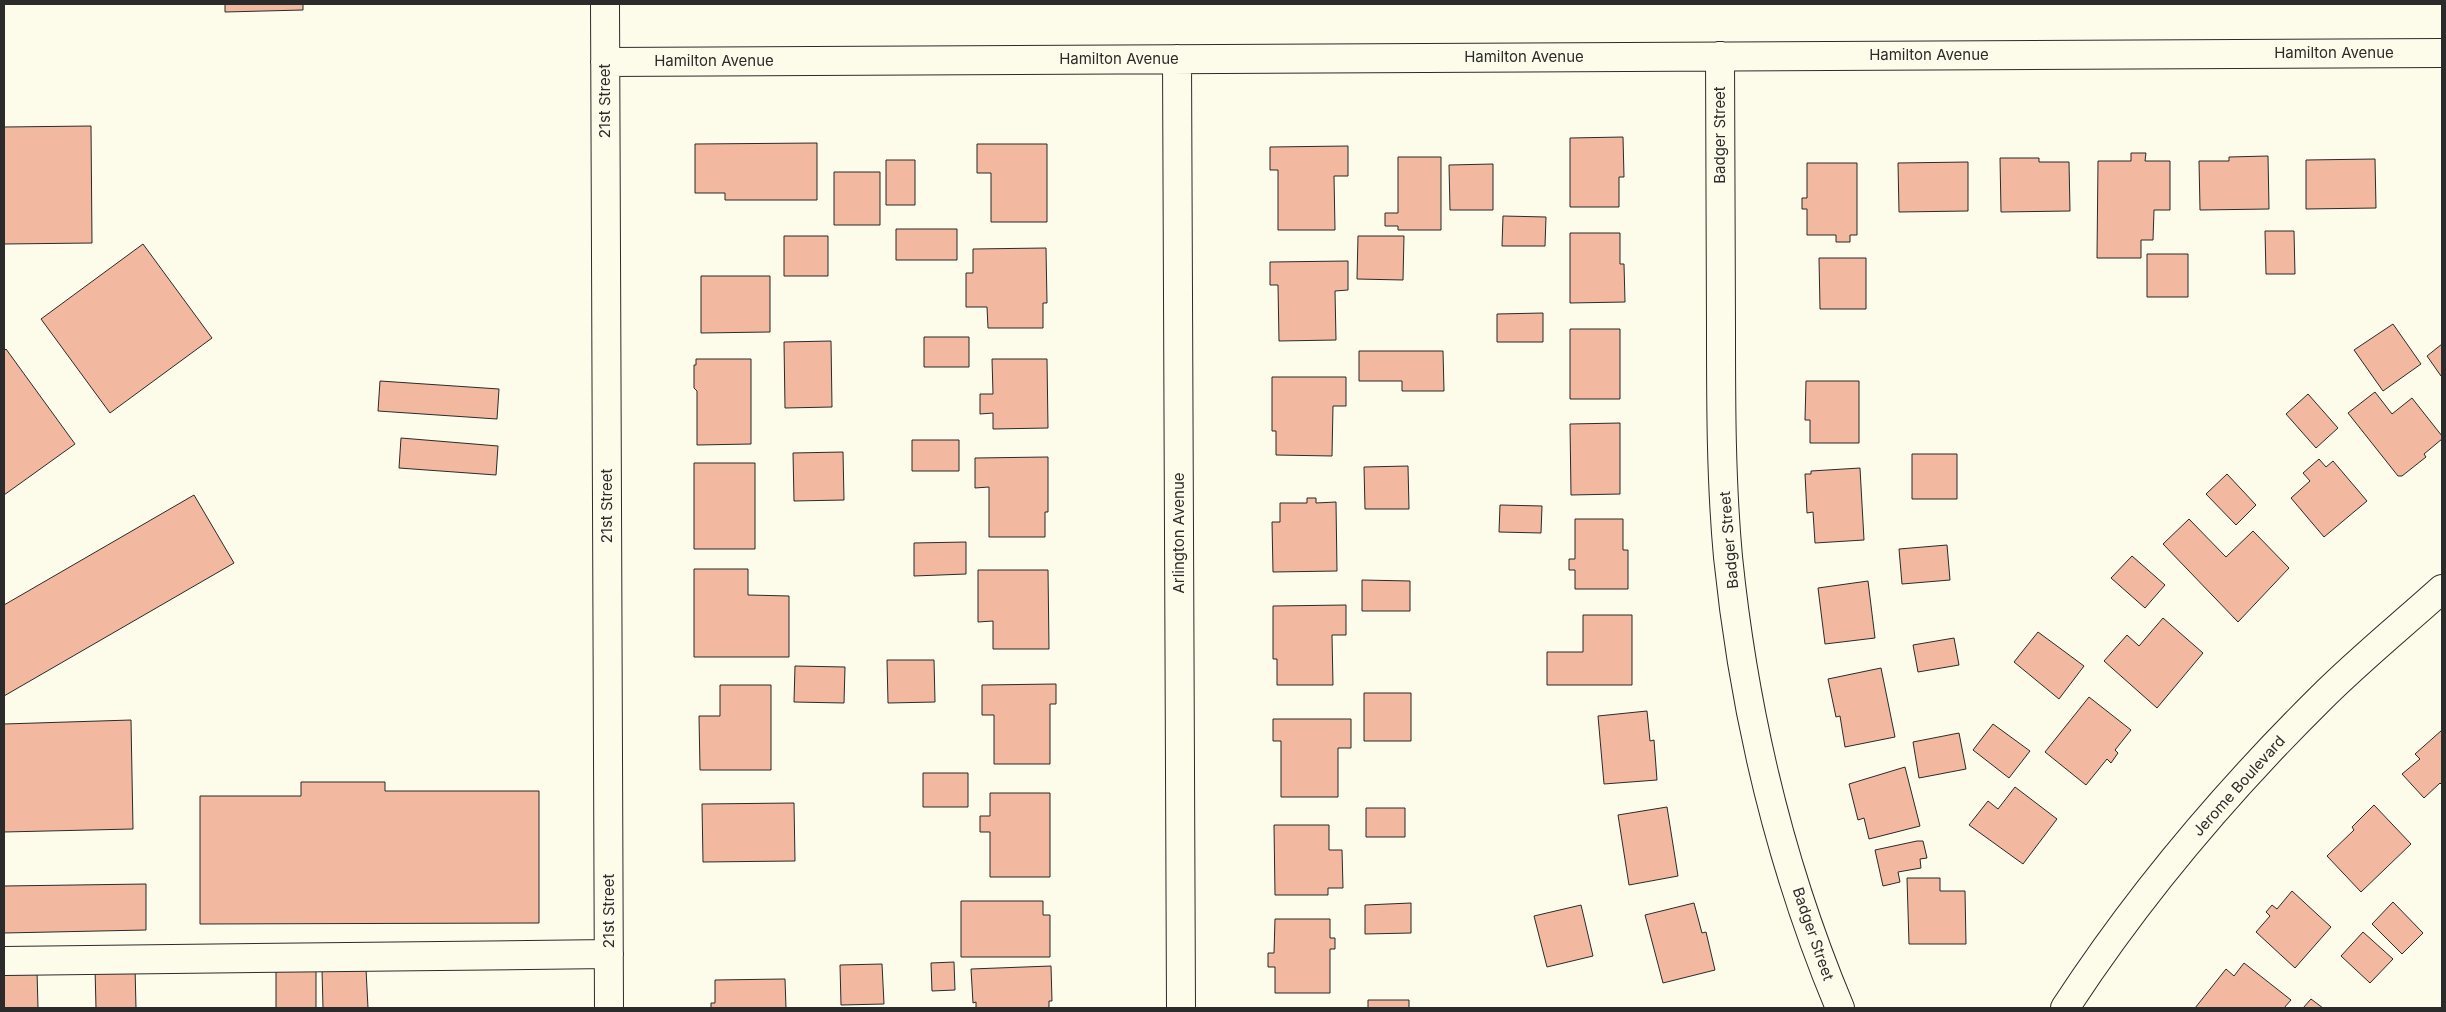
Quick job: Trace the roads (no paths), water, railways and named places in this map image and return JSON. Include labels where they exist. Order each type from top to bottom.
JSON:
[{"type":"street","name":"21st Street","points":[[605,4],[609,1008]]},
{"type":"street","name":"Hamilton Avenue","points":[[605,62],[2442,53]]},
{"type":"street","name":"Badger Street","points":[[1720,56],[1721,418],[1728,556],[1746,692],[1777,825],[1818,956],[1840,1008]]},
{"type":"street","name":"Arlington Avenue","points":[[1177,58],[1181,1008]]},
{"type":"street","name":"Jerome Boulevard","points":[[2065,1008],[2095,961],[2202,825],[2321,698],[2442,589]]},
{"type":"street","points":[[4,961],[610,954]]}]
